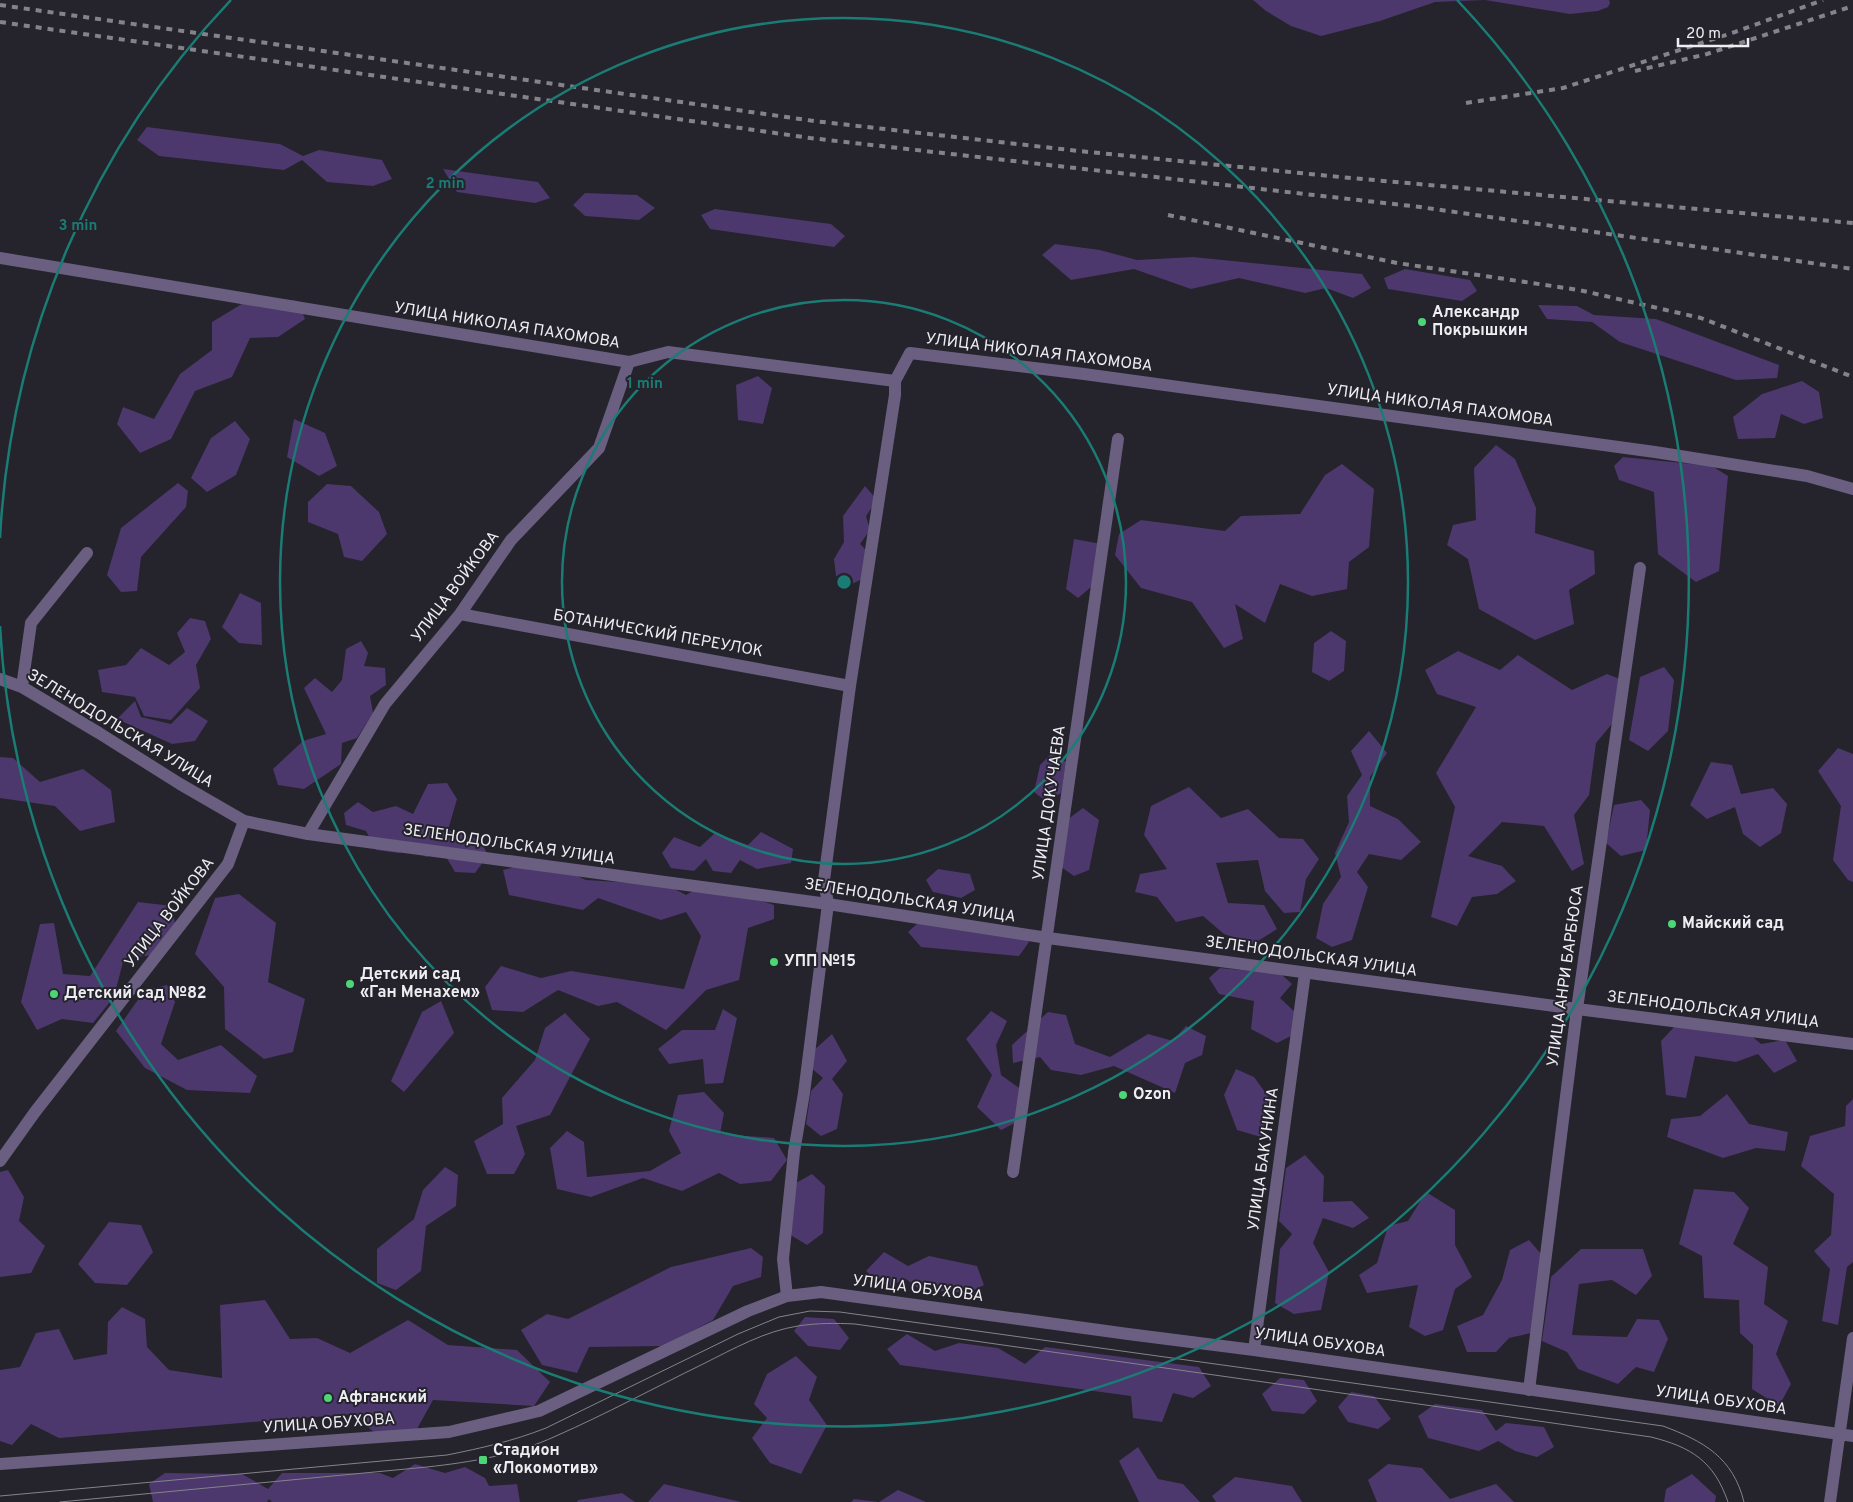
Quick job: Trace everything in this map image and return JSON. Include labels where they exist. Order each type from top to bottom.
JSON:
[{"type":"street","name":"УЛИЦА НИКОЛАЯ ПАХОМОВА","points":[[0,258],[628,362],[668,352],[895,381],[910,353],[1094,375],[1655,452],[1807,476],[1853,489]]},
{"type":"street","name":"УЛИЦА ВОЙКОВА","points":[[308,834],[385,704],[460,614],[511,540],[599,448],[628,362]]},
{"type":"street","points":[[787,1296],[783,1259],[794,1152],[804,1093],[828,904],[824,880],[850,686],[895,395],[895,381]]},
{"type":"street","name":"УЛИЦА ДОКУЧАЕВА","points":[[1013,1172],[1118,439]]},
{"type":"street","points":[[22,687],[31,623],[87,553]]},
{"type":"street","name":"УЛИЦА АНРИ БАРБЮСА","points":[[1529,1390],[1577,1009],[1640,568]]},
{"type":"street","name":"БОТАНИЧЕСКИЙ ПЕРЕУЛОК","points":[[460,614],[850,686]]},
{"type":"street","name":"ЗЕЛЕНОДОЛЬСКАЯ УЛИЦА","points":[[0,679],[22,687],[244,821],[308,834],[828,904],[1048,938],[1305,973],[1853,1044]]},
{"type":"street","name":"УЛИЦА ВОЙКОВА","points":[[0,1161],[228,864],[244,821]]},
{"type":"street","name":"УЛИЦА БАКУНИНА","points":[[1254,1350],[1305,973]]},
{"type":"street","name":"УЛИЦА ОБУХОВА","points":[[0,1464],[449,1432],[539,1411],[748,1311],[787,1296],[821,1292],[1254,1350],[1853,1436]]},
{"type":"street","points":[[1830,1502],[1853,1338]]},
{"type":"shaded area","points":[[1253,0],[1485,0],[1435,2],[1380,21],[1321,36],[1291,26],[1266,11]]},
{"type":"shaded area","points":[[1485,0],[1609,0],[1610,3],[1608,7],[1598,11],[1570,14]]},
{"type":"shaded area","points":[[147,127],[280,144],[303,156],[319,150],[382,160],[392,179],[373,186],[327,182],[302,160],[284,170],[159,156],[137,140]]},
{"type":"shaded area","points":[[443,169],[538,182],[550,198],[535,203],[457,192]]},
{"type":"shaded area","points":[[585,193],[637,195],[655,208],[639,220],[585,216],[573,205]]},
{"type":"shaded area","points":[[715,209],[831,224],[845,236],[834,247],[710,229],[701,215]]},
{"type":"shaded area","points":[[1055,244],[1100,250],[1137,260],[1193,257],[1362,274],[1371,288],[1353,298],[1326,288],[1305,293],[1239,278],[1191,289],[1134,269],[1071,280],[1042,255]]},
{"type":"shaded area","points":[[1405,269],[1470,280],[1477,291],[1462,301],[1388,289],[1384,278]]},
{"type":"shaded area","points":[[255,296],[298,301],[305,319],[278,337],[250,338],[232,377],[195,391],[171,439],[140,453],[117,424],[123,407],[154,419],[180,374],[212,350],[212,322]]},
{"type":"shaded area","points":[[1538,305],[1577,306],[1594,315],[1656,319],[1779,365],[1777,378],[1736,380],[1620,342],[1592,322],[1547,319]]},
{"type":"shaded area","points":[[758,376],[772,388],[763,424],[738,420],[736,385]]},
{"type":"shaded area","points":[[1802,381],[1819,392],[1823,418],[1804,424],[1781,414],[1775,438],[1738,439],[1733,417],[1762,394]]},
{"type":"shaded area","points":[[294,419],[325,433],[337,466],[319,476],[287,457]]},
{"type":"shaded area","points":[[235,421],[250,439],[236,475],[207,492],[191,478],[211,438]]},
{"type":"shaded area","points":[[1496,445],[1515,459],[1536,508],[1535,533],[1594,551],[1595,574],[1569,590],[1574,624],[1535,640],[1479,609],[1468,559],[1447,545],[1453,525],[1476,520],[1474,468]]},
{"type":"shaded area","points":[[1623,457],[1712,466],[1728,476],[1719,571],[1696,582],[1658,554],[1654,492],[1619,480],[1614,466]]},
{"type":"shaded area","points":[[1342,464],[1374,489],[1369,547],[1349,562],[1347,589],[1312,596],[1280,584],[1265,623],[1235,604],[1243,639],[1224,648],[1192,602],[1141,588],[1115,555],[1119,534],[1141,520],[1225,531],[1241,516],[1300,514],[1325,475]]},
{"type":"shaded area","points":[[178,483],[188,491],[186,507],[141,557],[137,591],[121,592],[107,575],[121,528]]},
{"type":"shaded area","points":[[327,484],[351,486],[379,512],[387,534],[362,561],[344,557],[338,534],[308,522],[308,502]]},
{"type":"shaded area","points":[[865,486],[877,500],[866,516],[870,530],[860,544],[869,553],[866,577],[852,584],[836,576],[834,559],[844,542],[843,516]]},
{"type":"shaded area","points":[[1074,539],[1107,545],[1103,577],[1078,598],[1066,589]]},
{"type":"shaded area","points":[[240,593],[261,603],[262,645],[239,643],[222,627]]},
{"type":"shaded area","points":[[190,618],[205,621],[211,639],[196,665],[200,688],[171,720],[144,716],[135,697],[102,692],[98,670],[126,665],[141,648],[169,665],[185,652],[177,633]]},
{"type":"shaded area","points":[[1331,631],[1346,641],[1344,671],[1329,681],[1312,672],[1314,643]]},
{"type":"shaded area","points":[[361,641],[368,653],[364,666],[385,668],[386,685],[370,696],[373,713],[357,738],[342,743],[341,764],[304,789],[278,785],[273,769],[303,741],[326,734],[304,688],[315,678],[332,692],[342,680],[346,649]]},
{"type":"shaded area","points":[[1458,651],[1500,670],[1518,655],[1572,690],[1607,674],[1620,679],[1616,719],[1596,743],[1589,795],[1574,815],[1584,864],[1572,871],[1544,826],[1502,822],[1468,856],[1502,866],[1516,881],[1497,894],[1472,897],[1457,926],[1431,917],[1455,807],[1436,773],[1476,707],[1437,694],[1425,670]]},
{"type":"shaded area","points":[[1664,667],[1674,680],[1668,731],[1648,751],[1629,740],[1640,677]]},
{"type":"shaded area","points":[[135,701],[141,717],[171,724],[187,708],[208,721],[195,741],[172,744],[117,719]]},
{"type":"shaded area","points":[[1369,731],[1387,753],[1370,777],[1370,806],[1398,819],[1421,842],[1401,860],[1369,854],[1357,872],[1368,887],[1352,940],[1332,947],[1316,938],[1323,904],[1341,877],[1335,853],[1349,822],[1347,796],[1362,775],[1351,751]]},
{"type":"shaded area","points":[[1838,748],[1853,754],[1853,882],[1848,880],[1833,860],[1841,806],[1818,771]]},
{"type":"shaded area","points":[[1052,753],[1066,762],[1061,793],[1047,802],[1034,792],[1040,765]]},
{"type":"shaded area","points":[[0,757],[13,758],[40,782],[83,769],[111,790],[115,822],[80,831],[55,806],[0,798]]},
{"type":"shaded area","points":[[1711,762],[1732,765],[1741,794],[1773,788],[1787,804],[1781,833],[1760,847],[1743,834],[1735,807],[1707,819],[1690,805]]},
{"type":"shaded area","points":[[447,783],[457,799],[448,830],[479,839],[488,855],[475,873],[455,872],[442,850],[426,857],[413,847],[399,853],[376,850],[366,831],[346,825],[344,813],[358,802],[373,812],[396,806],[413,814],[428,784]]},
{"type":"shaded area","points":[[1189,787],[1221,818],[1248,809],[1279,838],[1303,839],[1319,859],[1306,879],[1300,912],[1284,913],[1265,891],[1258,860],[1216,863],[1228,903],[1264,905],[1277,929],[1253,944],[1224,934],[1203,916],[1176,922],[1157,897],[1135,892],[1140,874],[1167,869],[1144,835],[1151,806]]},
{"type":"shaded area","points":[[1641,800],[1650,810],[1646,850],[1621,856],[1606,843],[1614,805]]},
{"type":"shaded area","points":[[1083,808],[1099,820],[1089,870],[1074,876],[1061,867],[1068,819]]},
{"type":"shaded area","points":[[761,832],[793,849],[791,863],[757,869],[740,860],[731,873],[713,871],[706,859],[694,871],[671,868],[662,853],[674,837],[700,847],[715,833],[748,845]]},
{"type":"shaded area","points":[[543,860],[586,880],[667,885],[686,895],[707,883],[774,905],[774,919],[748,928],[739,980],[706,990],[666,1030],[617,1002],[598,1006],[558,990],[523,1012],[492,1010],[485,987],[501,966],[541,978],[571,971],[684,989],[701,936],[686,912],[661,920],[598,898],[583,910],[509,895],[503,870]]},
{"type":"shaded area","points":[[938,869],[970,874],[975,890],[961,898],[933,892],[926,880]]},
{"type":"shaded area","points":[[239,894],[276,923],[268,982],[305,999],[293,1052],[264,1059],[225,1029],[224,987],[195,954],[215,898]]},
{"type":"shaded area","points":[[138,902],[172,906],[176,930],[155,955],[124,958],[114,997],[93,1023],[62,1019],[37,1030],[21,1002],[40,924],[54,923],[63,974],[90,976]]},
{"type":"shaded area","points":[[919,922],[1015,929],[1029,942],[1019,956],[921,947],[908,932]]},
{"type":"shaded area","points":[[1220,968],[1281,974],[1292,984],[1280,998],[1296,1013],[1293,1035],[1277,1043],[1251,1029],[1254,1001],[1219,994],[1209,978]]},
{"type":"shaded area","points":[[167,985],[175,1002],[161,1044],[178,1060],[221,1045],[257,1076],[250,1093],[187,1090],[145,1068],[116,1031],[144,991]]},
{"type":"shaded area","points":[[441,1001],[454,1033],[404,1092],[391,1081],[422,1012]]},
{"type":"shaded area","points":[[723,1009],[737,1018],[723,1083],[705,1084],[703,1059],[669,1064],[658,1049],[682,1030],[715,1030]]},
{"type":"shaded area","points":[[991,1011],[1007,1021],[996,1045],[1001,1075],[1029,1095],[1025,1118],[1001,1130],[977,1107],[992,1075],[966,1039]]},
{"type":"shaded area","points":[[1048,1012],[1066,1015],[1075,1044],[1110,1057],[1148,1034],[1173,1041],[1186,1026],[1206,1036],[1202,1055],[1185,1063],[1175,1093],[1114,1066],[1081,1075],[1051,1070],[1040,1057],[1013,1063],[1012,1045]]},
{"type":"shaded area","points":[[565,1013],[590,1039],[550,1115],[516,1126],[525,1154],[514,1174],[487,1174],[474,1141],[503,1124],[502,1098],[535,1060],[545,1028]]},
{"type":"shaded area","points":[[1675,1026],[1748,1033],[1761,1044],[1785,1040],[1797,1061],[1774,1073],[1758,1054],[1736,1062],[1695,1056],[1686,1098],[1666,1095],[1661,1041]]},
{"type":"shaded area","points":[[832,1034],[847,1061],[832,1079],[843,1094],[837,1129],[821,1136],[806,1124],[811,1091],[823,1078],[810,1067],[814,1050]]},
{"type":"shaded area","points":[[1236,1069],[1254,1077],[1275,1106],[1261,1137],[1237,1130],[1224,1095]]},
{"type":"shaded area","points":[[704,1092],[724,1113],[720,1134],[774,1138],[787,1160],[771,1181],[740,1184],[719,1173],[682,1191],[643,1178],[591,1197],[557,1189],[550,1148],[567,1131],[584,1142],[587,1177],[650,1171],[681,1153],[669,1131],[678,1095]]},
{"type":"shaded area","points":[[1727,1094],[1749,1124],[1788,1132],[1785,1151],[1756,1148],[1723,1158],[1667,1137],[1671,1119],[1700,1116]]},
{"type":"shaded area","points":[[1853,1099],[1853,1262],[1847,1267],[1838,1325],[1822,1321],[1830,1269],[1814,1251],[1831,1235],[1834,1194],[1801,1166],[1810,1136],[1845,1126],[1846,1106]]},
{"type":"shaded area","points":[[1305,1155],[1324,1176],[1323,1202],[1352,1201],[1369,1218],[1353,1228],[1323,1218],[1313,1243],[1329,1272],[1321,1310],[1294,1314],[1275,1303],[1280,1249],[1292,1234],[1279,1221],[1286,1168]]},
{"type":"shaded area","points":[[445,1167],[458,1175],[456,1206],[426,1226],[421,1271],[396,1290],[377,1283],[377,1249],[414,1219],[423,1190]]},
{"type":"shaded area","points":[[8,1170],[24,1197],[19,1221],[45,1246],[31,1273],[0,1277],[0,1172]]},
{"type":"shaded area","points":[[812,1174],[825,1186],[823,1233],[807,1245],[789,1234],[796,1183]]},
{"type":"shaded area","points":[[1694,1189],[1734,1192],[1749,1208],[1733,1244],[1768,1267],[1764,1304],[1788,1321],[1776,1354],[1791,1384],[1779,1406],[1752,1389],[1753,1345],[1740,1333],[1739,1300],[1704,1298],[1702,1256],[1679,1244]]},
{"type":"shaded area","points":[[1426,1192],[1455,1210],[1455,1245],[1472,1277],[1455,1289],[1443,1330],[1425,1336],[1409,1327],[1418,1285],[1367,1293],[1359,1275],[1377,1263],[1388,1226],[1408,1221]]},
{"type":"shaded area","points":[[109,1222],[141,1225],[153,1252],[127,1285],[95,1283],[78,1264]]},
{"type":"shaded area","points":[[1529,1240],[1542,1255],[1531,1333],[1509,1338],[1496,1352],[1467,1352],[1457,1326],[1483,1315],[1502,1280],[1510,1250]]},
{"type":"shaded area","points":[[751,1248],[763,1257],[761,1277],[733,1286],[713,1320],[664,1346],[589,1347],[577,1373],[542,1365],[521,1330],[547,1314],[568,1319],[671,1267]]},
{"type":"shaded area","points":[[1581,1249],[1643,1249],[1652,1276],[1636,1295],[1612,1280],[1579,1284],[1572,1335],[1627,1337],[1637,1319],[1659,1320],[1668,1339],[1654,1372],[1636,1367],[1618,1384],[1578,1369],[1567,1352],[1542,1341],[1551,1277]]},
{"type":"shaded area","points":[[884,1252],[908,1266],[929,1256],[977,1266],[984,1285],[968,1293],[919,1289],[906,1279],[885,1288],[866,1271]]},
{"type":"shaded area","points":[[265,1300],[290,1339],[317,1338],[350,1353],[408,1320],[448,1345],[517,1350],[550,1382],[534,1406],[433,1400],[417,1429],[375,1433],[352,1414],[59,1438],[31,1424],[12,1445],[0,1441],[0,1370],[20,1367],[36,1333],[59,1329],[74,1360],[107,1354],[108,1322],[122,1307],[145,1319],[147,1347],[169,1370],[222,1378],[220,1305]]},
{"type":"shaded area","points":[[805,1317],[834,1319],[849,1338],[840,1350],[808,1346],[794,1331]]},
{"type":"shaded area","points":[[907,1334],[935,1351],[959,1343],[998,1348],[1025,1364],[1045,1347],[1199,1367],[1211,1386],[1193,1398],[1173,1393],[1162,1422],[1133,1418],[1131,1396],[900,1365],[887,1349]]},
{"type":"shaded area","points":[[796,1356],[817,1377],[809,1400],[827,1425],[801,1474],[770,1463],[752,1438],[767,1418],[754,1404],[767,1374]]},
{"type":"shaded area","points":[[1280,1378],[1304,1380],[1317,1401],[1304,1414],[1272,1411],[1262,1394]]},
{"type":"shaded area","points":[[1351,1392],[1374,1396],[1391,1419],[1378,1429],[1348,1422],[1338,1407]]},
{"type":"shaded area","points":[[1435,1404],[1482,1410],[1496,1431],[1506,1423],[1544,1427],[1554,1447],[1537,1457],[1515,1451],[1498,1441],[1479,1451],[1428,1438],[1418,1416]]},
{"type":"shaded area","points":[[1138,1447],[1158,1479],[1183,1484],[1200,1502],[1139,1502],[1119,1461]]},
{"type":"shaded area","points":[[415,1464],[445,1473],[465,1467],[485,1478],[489,1486],[517,1484],[520,1502],[272,1502],[269,1499],[267,1502],[153,1502],[149,1484],[165,1473],[242,1474],[268,1489],[282,1473],[380,1473],[393,1478]]},
{"type":"shaded area","points":[[1388,1464],[1422,1468],[1450,1499],[1496,1484],[1514,1502],[1377,1502],[1368,1480]]},
{"type":"shaded area","points":[[1692,1474],[1716,1496],[1715,1502],[1664,1502],[1666,1489]]},
{"type":"shaded area","points":[[1235,1477],[1292,1486],[1302,1502],[1216,1502],[1212,1496]]},
{"type":"shaded area","points":[[664,1484],[741,1502],[648,1502]]},
{"type":"shaded area","points":[[898,1490],[926,1502],[879,1502]]},
{"type":"shaded area","points":[[622,1493],[635,1502],[577,1502],[578,1500]]},
{"type":"shaded area","points":[[854,1499],[879,1502],[851,1502]]},
{"type":"tram line","points":[[0,1496],[447,1455],[473,1450],[534,1433],[738,1334],[779,1317],[810,1311],[840,1312],[1663,1426],[1703,1445],[1724,1462],[1739,1486],[1744,1502]]},
{"type":"tram line","points":[[60,1502],[427,1467],[493,1457],[541,1443],[761,1336],[786,1328],[834,1323],[855,1324],[1651,1437],[1678,1446],[1699,1458],[1716,1476],[1728,1502]]},
{"type":"railway","points":[[1466,103],[1563,88],[1735,32],[1823,0]]},
{"type":"railway","points":[[0,5],[814,121],[1079,151],[1340,177],[1853,223]]},
{"type":"railway","points":[[1635,71],[1707,54],[1853,6]]},
{"type":"railway","points":[[0,22],[810,138],[1420,207],[1853,269]]},
{"type":"railway","points":[[1168,215],[1397,263],[1579,290],[1701,318],[1853,377]]},
{"type":"place","name":"Александр Покрышкин","points":[[1422,322]]},
{"type":"place","name":"Майский сад","points":[[1672,924]]},
{"type":"place","name":"УПП №15","points":[[774,962]]},
{"type":"place","name":"Детский сад «Ган Менахем»","points":[[350,984]]},
{"type":"place","name":"Детский сад №82","points":[[54,994]]},
{"type":"place","name":"Ozon","points":[[1123,1095]]},
{"type":"place","name":"Афганский","points":[[328,1398]]},
{"type":"place","name":"Стадион «Локомотив»","points":[[483,1460]]}]
